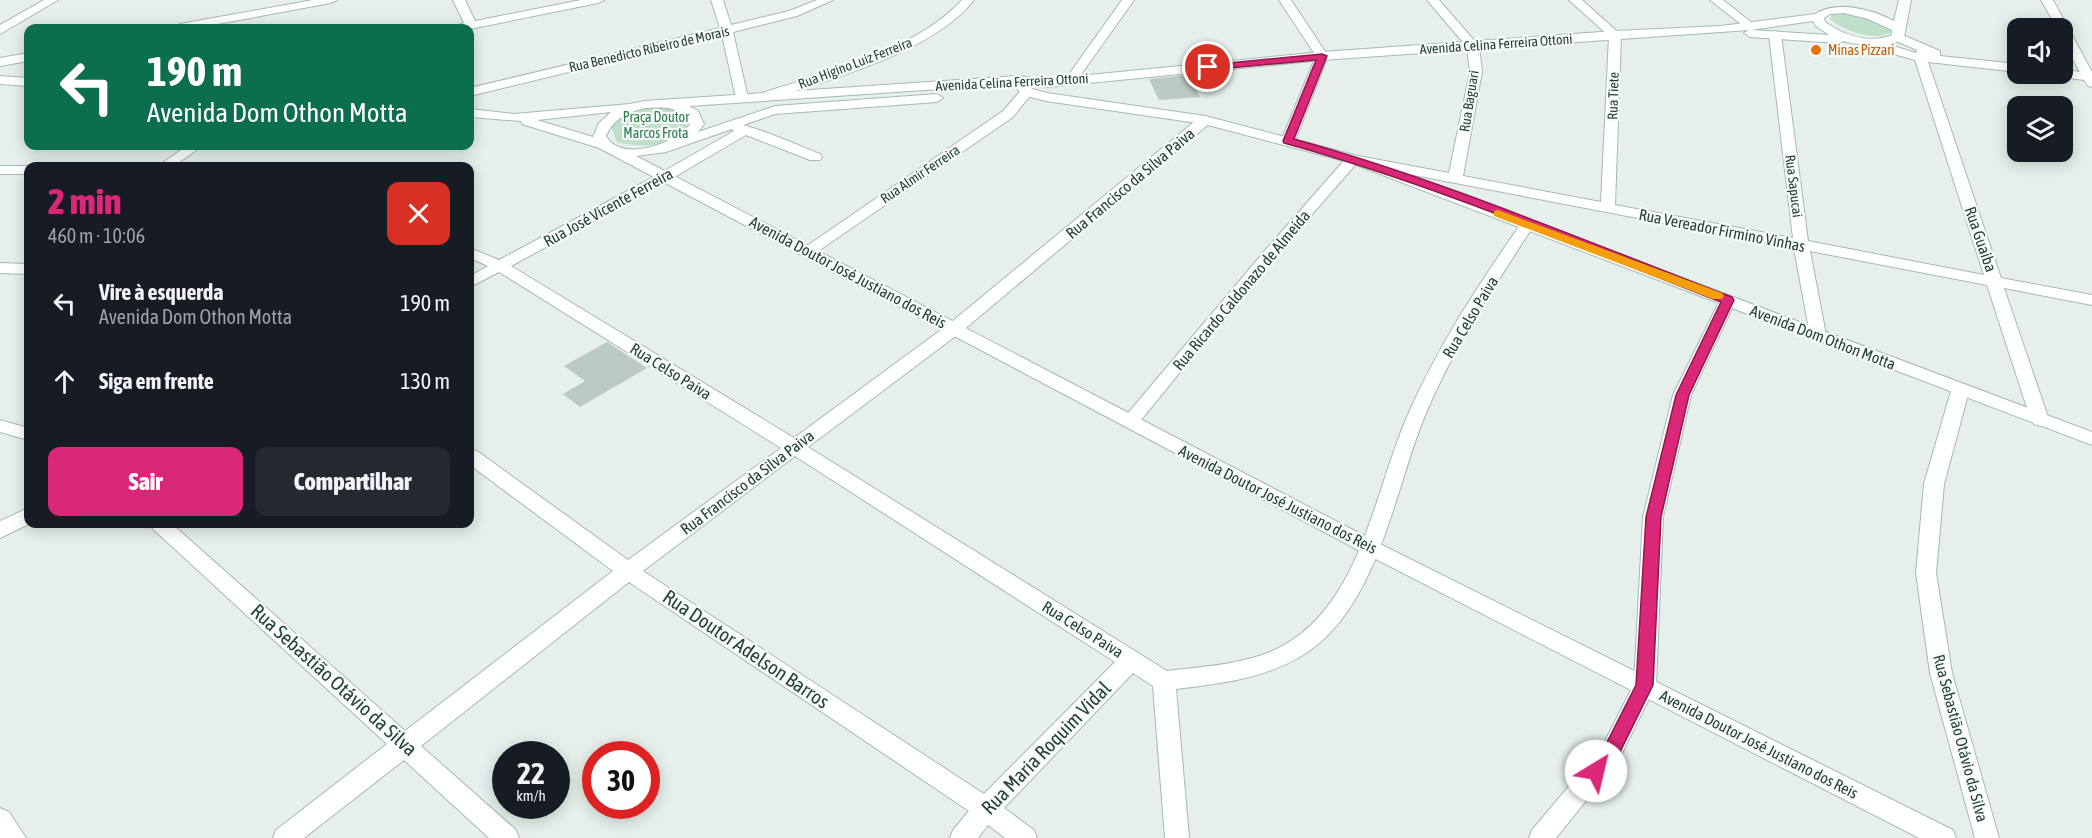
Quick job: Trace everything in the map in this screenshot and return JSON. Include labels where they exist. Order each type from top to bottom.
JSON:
[{"type":"street","points":[[0,30],[52,0]]},
{"type":"street","points":[[202,24],[331,0]]},
{"type":"street","points":[[459,0],[470,24]]},
{"type":"street","points":[[474,25],[598,0]]},
{"type":"street","points":[[717,0],[727,30],[742,98]]},
{"type":"street","name":"Rua Benedicto Ribeiro de Morais","points":[[474,91],[793,14],[827,0]]},
{"type":"street","name":"Rua Higino Luiz Ferreira","points":[[767,96],[857,65],[914,41],[947,21],[968,0]]},
{"type":"street","points":[[1071,80],[1128,0]]},
{"type":"street","points":[[1285,0],[1322,56],[1288,141]]},
{"type":"street","name":"Rua Baguari","points":[[1433,0],[1473,45],[1476,72],[1455,180]]},
{"type":"street","points":[[1575,0],[1615,35]]},
{"type":"street","points":[[1716,0],[1750,26]]},
{"type":"street","name":"Avenida Celina Ferreira Ottoni","points":[[1844,10],[1857,0]]},
{"type":"street","points":[[1905,0],[1898,33],[1922,53]]},
{"type":"street","points":[[2047,0],[2091,79]]},
{"type":"street","name":"Avenida Celina Ferreira Ottoni","points":[[662,104],[1017,80],[1048,83],[1322,56],[1615,35],[1721,30],[1818,17],[1827,11],[1844,10],[1866,13],[1886,20],[1898,33],[1888,42],[1870,43],[1849,39],[1721,30]]},
{"type":"street","name":"Avenida Celina Ferreira Ottoni","points":[[1818,17],[1820,24],[1831,32],[1849,39]]},
{"type":"street","name":"Rua Tiete","points":[[1608,209],[1615,35]]},
{"type":"street","name":"Rua Sapucai","points":[[1775,35],[1802,245],[1818,335]]},
{"type":"street","points":[[1870,43],[1948,59],[2007,67]]},
{"type":"street","name":"Rua Guaiba","points":[[1922,53],[2040,420]]},
{"type":"street","points":[[0,62],[24,58]]},
{"type":"street","points":[[2073,75],[2091,79]]},
{"type":"street","points":[[0,80],[24,82]]},
{"type":"street","points":[[1017,80],[1027,92],[1046,98],[1205,120],[1353,159]]},
{"type":"street","points":[[644,105],[611,117],[601,127],[599,136],[611,148],[635,153],[655,151],[756,115],[795,107],[1027,92],[1048,83]]},
{"type":"street","name":"Rua Almir Ferreira","points":[[809,250],[1008,114],[1027,92]]},
{"type":"street","points":[[474,113],[514,118],[644,105],[662,104],[681,107],[693,114],[697,124],[690,136],[674,145]]},
{"type":"street","name":"Avenida Doutor José Justiano dos Reis","points":[[514,118],[611,148],[809,250],[1369,547],[1944,838]]},
{"type":"street","name":"Rua Francisco da Silva Paiva","points":[[285,838],[628,571],[955,328],[1205,120]]},
{"type":"street","points":[[728,124],[815,157]]},
{"type":"street","name":"Rua José Vicente Ferreira","points":[[474,280],[666,176],[745,130]]},
{"type":"street","points":[[171,162],[189,150]]},
{"type":"street","name":"Rua Vereador Firmino Vinhas","points":[[1353,159],[2092,300]]},
{"type":"street","name":"Avenida Dom Othon Motta","points":[[1353,159],[1728,300],[1960,391],[2092,439]]},
{"type":"street","name":"Rua Ricardo Caldonazo de Almeida","points":[[1130,422],[1267,257],[1353,159]]},
{"type":"street","points":[[0,170],[24,170]]},
{"type":"street","name":"Rua Celso Paiva","points":[[474,254],[500,266],[794,447],[1164,681],[1233,672],[1278,658],[1306,641],[1339,608],[1369,547],[1415,417],[1461,325],[1527,225]]},
{"type":"street","points":[[0,268],[24,269]]},
{"type":"street","points":[[1541,838],[1610,754],[1645,685],[1653,517],[1683,395],[1728,300]]},
{"type":"street","name":"Rua Sebastião Otávio da Silva","points":[[1960,391],[1934,484],[1926,573],[1941,673],[1987,838]]},
{"type":"street","points":[[0,426],[24,433]]},
{"type":"street","name":"Rua Doutor Adelson Barros","points":[[474,459],[628,571],[986,809],[1025,838]]},
{"type":"street","points":[[0,530],[24,517]]},
{"type":"street","name":"Rua Sebastião Otávio da Silva","points":[[164,528],[507,838]]},
{"type":"street","name":"Rua Maria Roquim Vidal","points":[[962,838],[986,809],[1132,659]]},
{"type":"street","points":[[1164,681],[1177,838]]},
{"type":"street","points":[[0,820],[14,838]]},
{"type":"green space","points":[[1859,10],[1893,31],[1878,36],[1869,36],[1843,28],[1830,19],[1833,13]]},
{"type":"green space","name":"Praça Doutor Marcos Frota","points":[[668,105],[687,116],[689,123],[676,138],[647,145],[617,142],[611,126],[623,116],[637,110]]},
{"type":"building","points":[[1188,75],[1200,97],[1159,100],[1149,79]]},
{"type":"building","points":[[607,342],[647,368],[580,407],[563,394],[585,381],[564,366]]},
{"type":"slow traffic","points":[[1498,214],[1718,296]]},
{"type":"place","name":"Minas Pizzari","points":[[1816,50]]},
{"type":"route","points":[[1208,67],[1322,56],[1288,141],[1353,159],[1427,185],[1728,300],[1683,395],[1653,517],[1645,685],[1610,754],[1596,771]]}]
